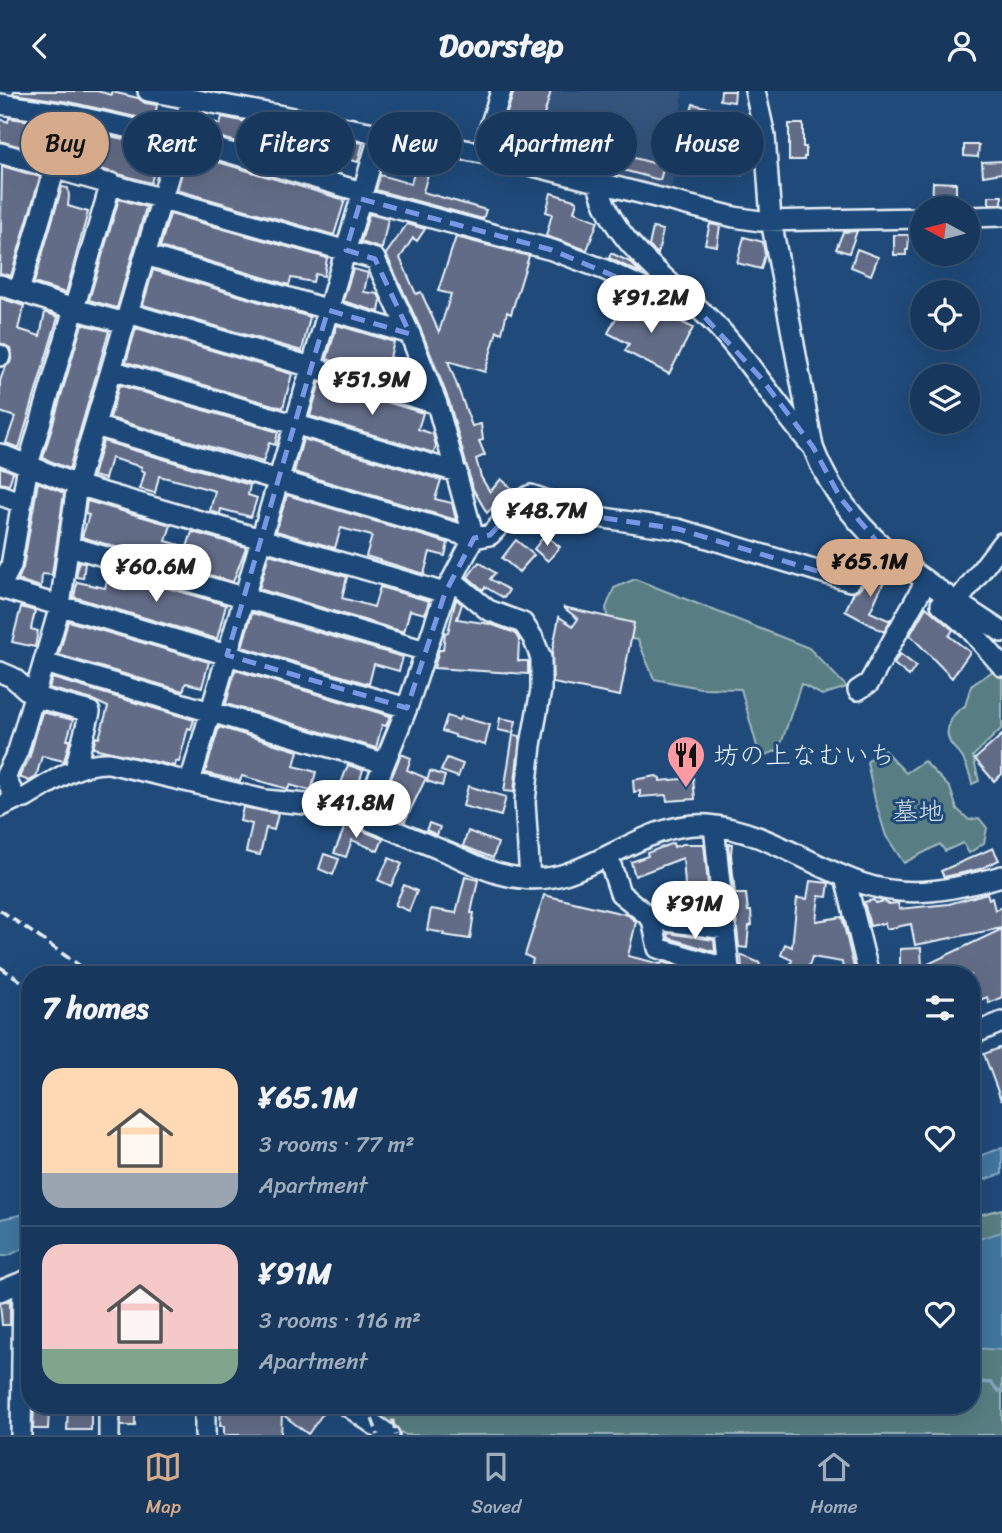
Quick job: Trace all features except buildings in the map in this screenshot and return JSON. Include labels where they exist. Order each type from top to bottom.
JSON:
[{"type":"street","points":[[148,91],[368,131]]},
{"type":"street","points":[[495,112],[501,91]]},
{"type":"street","points":[[755,91],[765,136],[771,220],[813,447]]},
{"type":"street","points":[[187,112],[191,100]]},
{"type":"street","points":[[0,104],[123,127]]},
{"type":"street","points":[[222,152],[362,196],[552,250],[603,269],[652,292],[687,298]]},
{"type":"street","points":[[0,155],[21,160]]},
{"type":"street","points":[[19,291],[53,175]]},
{"type":"street","points":[[81,175],[376,259],[410,334],[437,404],[474,538],[448,587],[407,708],[362,818]]},
{"type":"street","points":[[169,175],[77,485],[60,606],[35,697],[14,760],[5,777],[8,803],[25,797],[75,769],[94,762],[109,763],[265,800],[343,810],[500,874],[530,879],[566,874],[640,840],[691,826],[726,827],[766,839],[845,877],[880,888],[925,893],[960,888],[1002,876]]},
{"type":"street","points":[[190,782],[368,175]]},
{"type":"street","points":[[564,175],[734,217],[771,220],[910,218]]},
{"type":"street","points":[[111,183],[28,465],[11,566],[0,588],[407,708]]},
{"type":"street","points":[[598,184],[614,225],[645,259],[722,331],[813,447],[829,482],[879,544],[969,628],[1002,666]]},
{"type":"street","points":[[980,217],[1002,216]]},
{"type":"street","points":[[145,255],[410,334]]},
{"type":"street","points":[[0,285],[74,309],[126,318],[312,367],[437,404]]},
{"type":"street","points":[[111,370],[457,472]]},
{"type":"street","points":[[95,426],[474,538],[490,535],[531,495],[592,516],[678,529],[850,581],[879,544]]},
{"type":"street","points":[[0,454],[77,485],[261,539],[448,587],[488,610],[523,623],[541,658],[541,690],[524,802],[530,879]]},
{"type":"street","points":[[0,495],[22,503]]},
{"type":"street","points":[[957,602],[1002,543]]},
{"type":"street","points":[[69,546],[426,651]]},
{"type":"street","points":[[924,585],[957,602],[1002,632]]},
{"type":"street","points":[[858,690],[869,683],[924,585]]},
{"type":"street","points":[[44,663],[384,763]]},
{"type":"street","points":[[0,672],[12,677],[35,697],[90,712],[75,769]]},
{"type":"street","points":[[714,826],[729,966]]},
{"type":"street","points":[[607,856],[620,893],[652,919],[726,929]]},
{"type":"street","points":[[845,877],[867,966]]},
{"type":"street","points":[[652,919],[658,948],[719,966]]},
{"type":"street","points":[[980,1031],[1002,1022]]},
{"type":"street","points":[[0,1291],[21,1282]]},
{"type":"street","points":[[21,1435],[22,1414]]},
{"type":"street","points":[[109,1414],[109,1435]]},
{"type":"street","points":[[205,1414],[205,1435]]},
{"type":"street","points":[[353,1414],[364,1428],[389,1435]]},
{"type":"highlighted area","points":[[361,199],[552,250],[652,292],[687,298],[760,377],[813,447],[841,499],[879,544],[850,581],[678,529],[591,516],[529,494],[490,535],[474,538],[445,593],[407,708],[227,655],[328,310],[410,334],[375,259],[346,250]]},
{"type":"shaded area","points":[[506,91],[683,91],[681,112],[651,112],[651,175],[673,175],[671,193],[604,175],[637,175],[637,112],[499,112]]},
{"type":"shaded area","points":[[1002,1148],[1002,1174],[980,1181],[980,1156]]},
{"type":"shaded area","points":[[21,1215],[21,1250],[8,1256],[0,1256],[0,1219]]},
{"type":"shaded area","points":[[1002,1232],[1002,1350],[980,1349],[980,1238]]},
{"type":"green space","points":[[635,579],[809,648],[847,687],[822,695],[801,684],[779,750],[760,757],[741,689],[700,688],[654,679],[638,640],[610,635],[606,608],[614,588]]},
{"type":"green space","points":[[996,669],[1002,674],[1002,728],[973,756],[979,781],[972,784],[964,760],[949,739],[948,727],[956,713],[965,706],[971,686]]},
{"type":"green space","name":"墓地","points":[[882,748],[906,773],[924,761],[950,788],[957,809],[969,820],[979,818],[987,828],[984,843],[969,853],[963,843],[945,851],[940,844],[904,863],[886,836],[867,762]]},
{"type":"green space","points":[[1002,1209],[1002,1435],[406,1435],[375,1414],[980,1414],[980,1215]]},
{"type":"waterway","points":[[980,1382],[991,1383],[999,1391],[1002,1390]]},
{"type":"railway","points":[[0,910],[80,966]]},
{"type":"railway","points":[[0,967],[21,981]]},
{"type":"railway","points":[[370,1414],[378,1435]]},
{"type":"railway","points":[[391,1414],[396,1435]]},
{"type":"place","name":"坊の上なむいち","points":[[686,789]]}]
